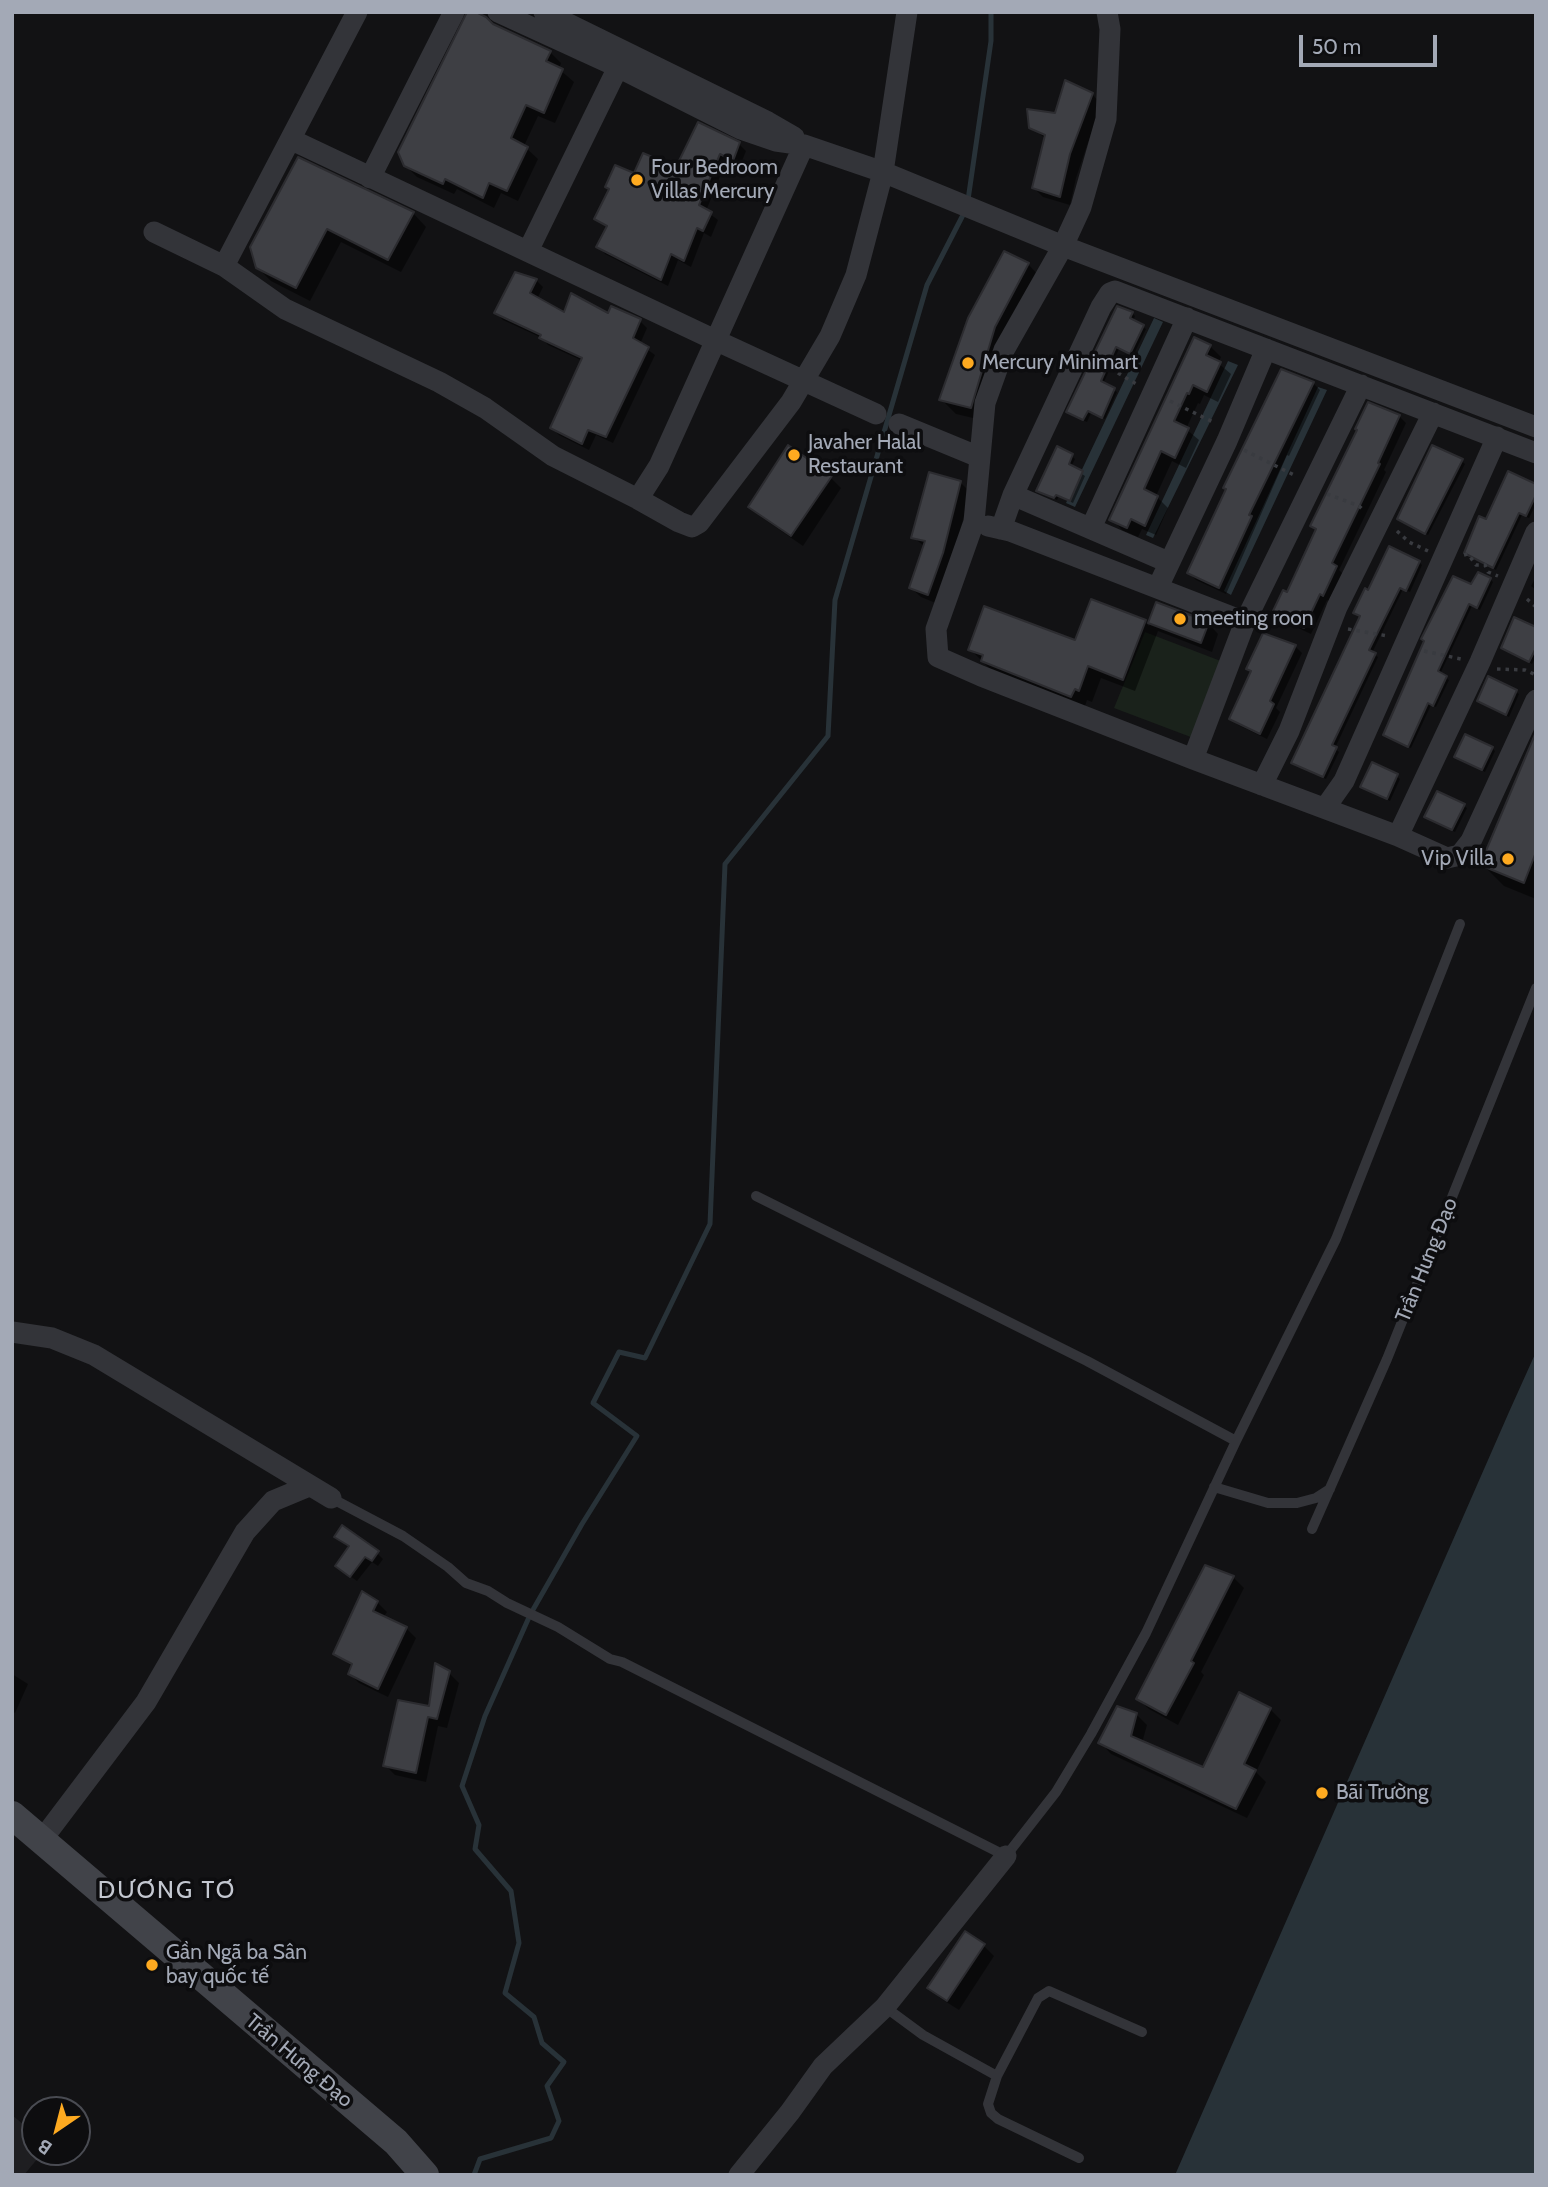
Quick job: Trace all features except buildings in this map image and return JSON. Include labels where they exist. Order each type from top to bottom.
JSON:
[{"type":"main road","name":"Trần Hưng Đạo","points":[[12,1815],[396,2142],[425,2175]]},
{"type":"street","points":[[224,266],[357,12]]},
{"type":"street","points":[[370,178],[454,12]]},
{"type":"street","points":[[498,12],[622,60],[778,128],[804,145],[883,172],[1008,225],[1536,427]]},
{"type":"street","points":[[544,12],[622,60]]},
{"type":"street","points":[[154,232],[224,266],[285,309],[439,382],[517,429],[553,456],[692,527],[699,523],[791,401],[830,335],[856,275],[883,172],[907,12]]},
{"type":"street","points":[[1107,12],[1110,29],[1107,119],[1081,207],[1063,246],[1004,350],[985,402],[974,522],[936,629],[938,657],[1193,759],[1398,836],[1447,858],[1460,855],[1471,841],[1536,700]]},
{"type":"street","points":[[528,251],[622,60]]},
{"type":"street","points":[[292,140],[876,414]]},
{"type":"street","points":[[638,499],[659,466],[804,145]]},
{"type":"street","points":[[1001,529],[1013,495],[1101,307],[1110,293],[1115,291],[1536,453]]},
{"type":"street","points":[[1091,528],[1187,318]]},
{"type":"street","points":[[1158,587],[1227,441],[1266,349]]},
{"type":"street","points":[[1193,759],[1245,622],[1361,384]]},
{"type":"street","points":[[1262,785],[1289,731],[1334,616],[1433,412]]},
{"type":"street","points":[[899,424],[979,457]]},
{"type":"street","points":[[1325,808],[1344,781],[1497,437]]},
{"type":"street","points":[[1013,495],[1168,562]]},
{"type":"street","points":[[974,522],[1001,529],[1245,622]]},
{"type":"street","points":[[1398,836],[1480,662],[1536,532]]},
{"type":"street","points":[[12,1332],[52,1338],[94,1355],[331,1498]]},
{"type":"street","points":[[41,1841],[156,1686],[245,1532],[273,1501],[309,1486]]},
{"type":"street","points":[[739,2175],[823,2066],[885,2007],[1006,1856]]},
{"type":"lane","points":[[331,1498],[403,1536],[449,1567],[466,1583],[488,1591],[558,1627],[610,1659],[622,1662],[1006,1856],[1056,1792],[1146,1633],[1236,1441],[1336,1239],[1460,924]]},
{"type":"lane","name":"Trần Hưng Đạo","points":[[1312,1529],[1387,1359],[1536,988]]},
{"type":"lane","points":[[756,1196],[1087,1360],[1236,1441]]},
{"type":"lane","points":[[1214,1487],[1268,1503],[1297,1503],[1316,1498],[1330,1489]]},
{"type":"lane","points":[[1079,2158],[998,2119],[991,2113],[988,2104],[997,2076],[1038,1998],[1049,1991],[1142,2032]]},
{"type":"lane","points":[[885,2007],[923,2035],[997,2076]]},
{"type":"path","points":[[1334,616],[1351,631],[1378,632],[1405,641]]},
{"type":"shaded area","points":[[1154,318],[1163,322],[1075,507],[1066,503]]},
{"type":"shaded area","points":[[1228,361],[1238,365],[1153,538],[1146,535]]},
{"type":"shaded area","points":[[1318,387],[1327,390],[1231,595],[1224,591]]},
{"type":"shaded area","points":[[1145,632],[1226,663],[1196,739],[1114,708]]},
{"type":"shaded area","points":[[1536,1352],[1536,2175],[1175,2175],[1509,1412]]},
{"type":"shaded area","points":[[12,2115],[21,2122],[21,2166],[31,2166],[24,2175],[12,2175]]},
{"type":"waterway","points":[[968,200],[991,41],[991,12]]},
{"type":"waterway","points":[[474,2175],[480,2159],[551,2138],[559,2121],[547,2086],[564,2062],[542,2043],[534,2017],[505,1993],[519,1943],[511,1891],[475,1849],[479,1825],[462,1786],[485,1716],[530,1615],[637,1436],[593,1403],[619,1352],[645,1358],[710,1224],[725,864],[828,736],[835,600],[927,285],[964,213]]},
{"type":"place","name":"Four Bedroom Villas Mercury","points":[[637,180]]},
{"type":"place","name":"Mercury Minimart","points":[[968,363]]},
{"type":"place","name":"Javaher Halal Restaurant","points":[[794,455]]},
{"type":"place","name":"meeting roon","points":[[1180,619]]},
{"type":"place","name":"Vip Villa","points":[[1508,859]]},
{"type":"place","name":"Bãi Trường","points":[[1322,1793]]},
{"type":"place","name":"Gần Ngã ba Sân bay quốc tế","points":[[152,1965]]},
{"type":"district","name":"DƯƠNG TƠ","points":[[167,1891]]}]
